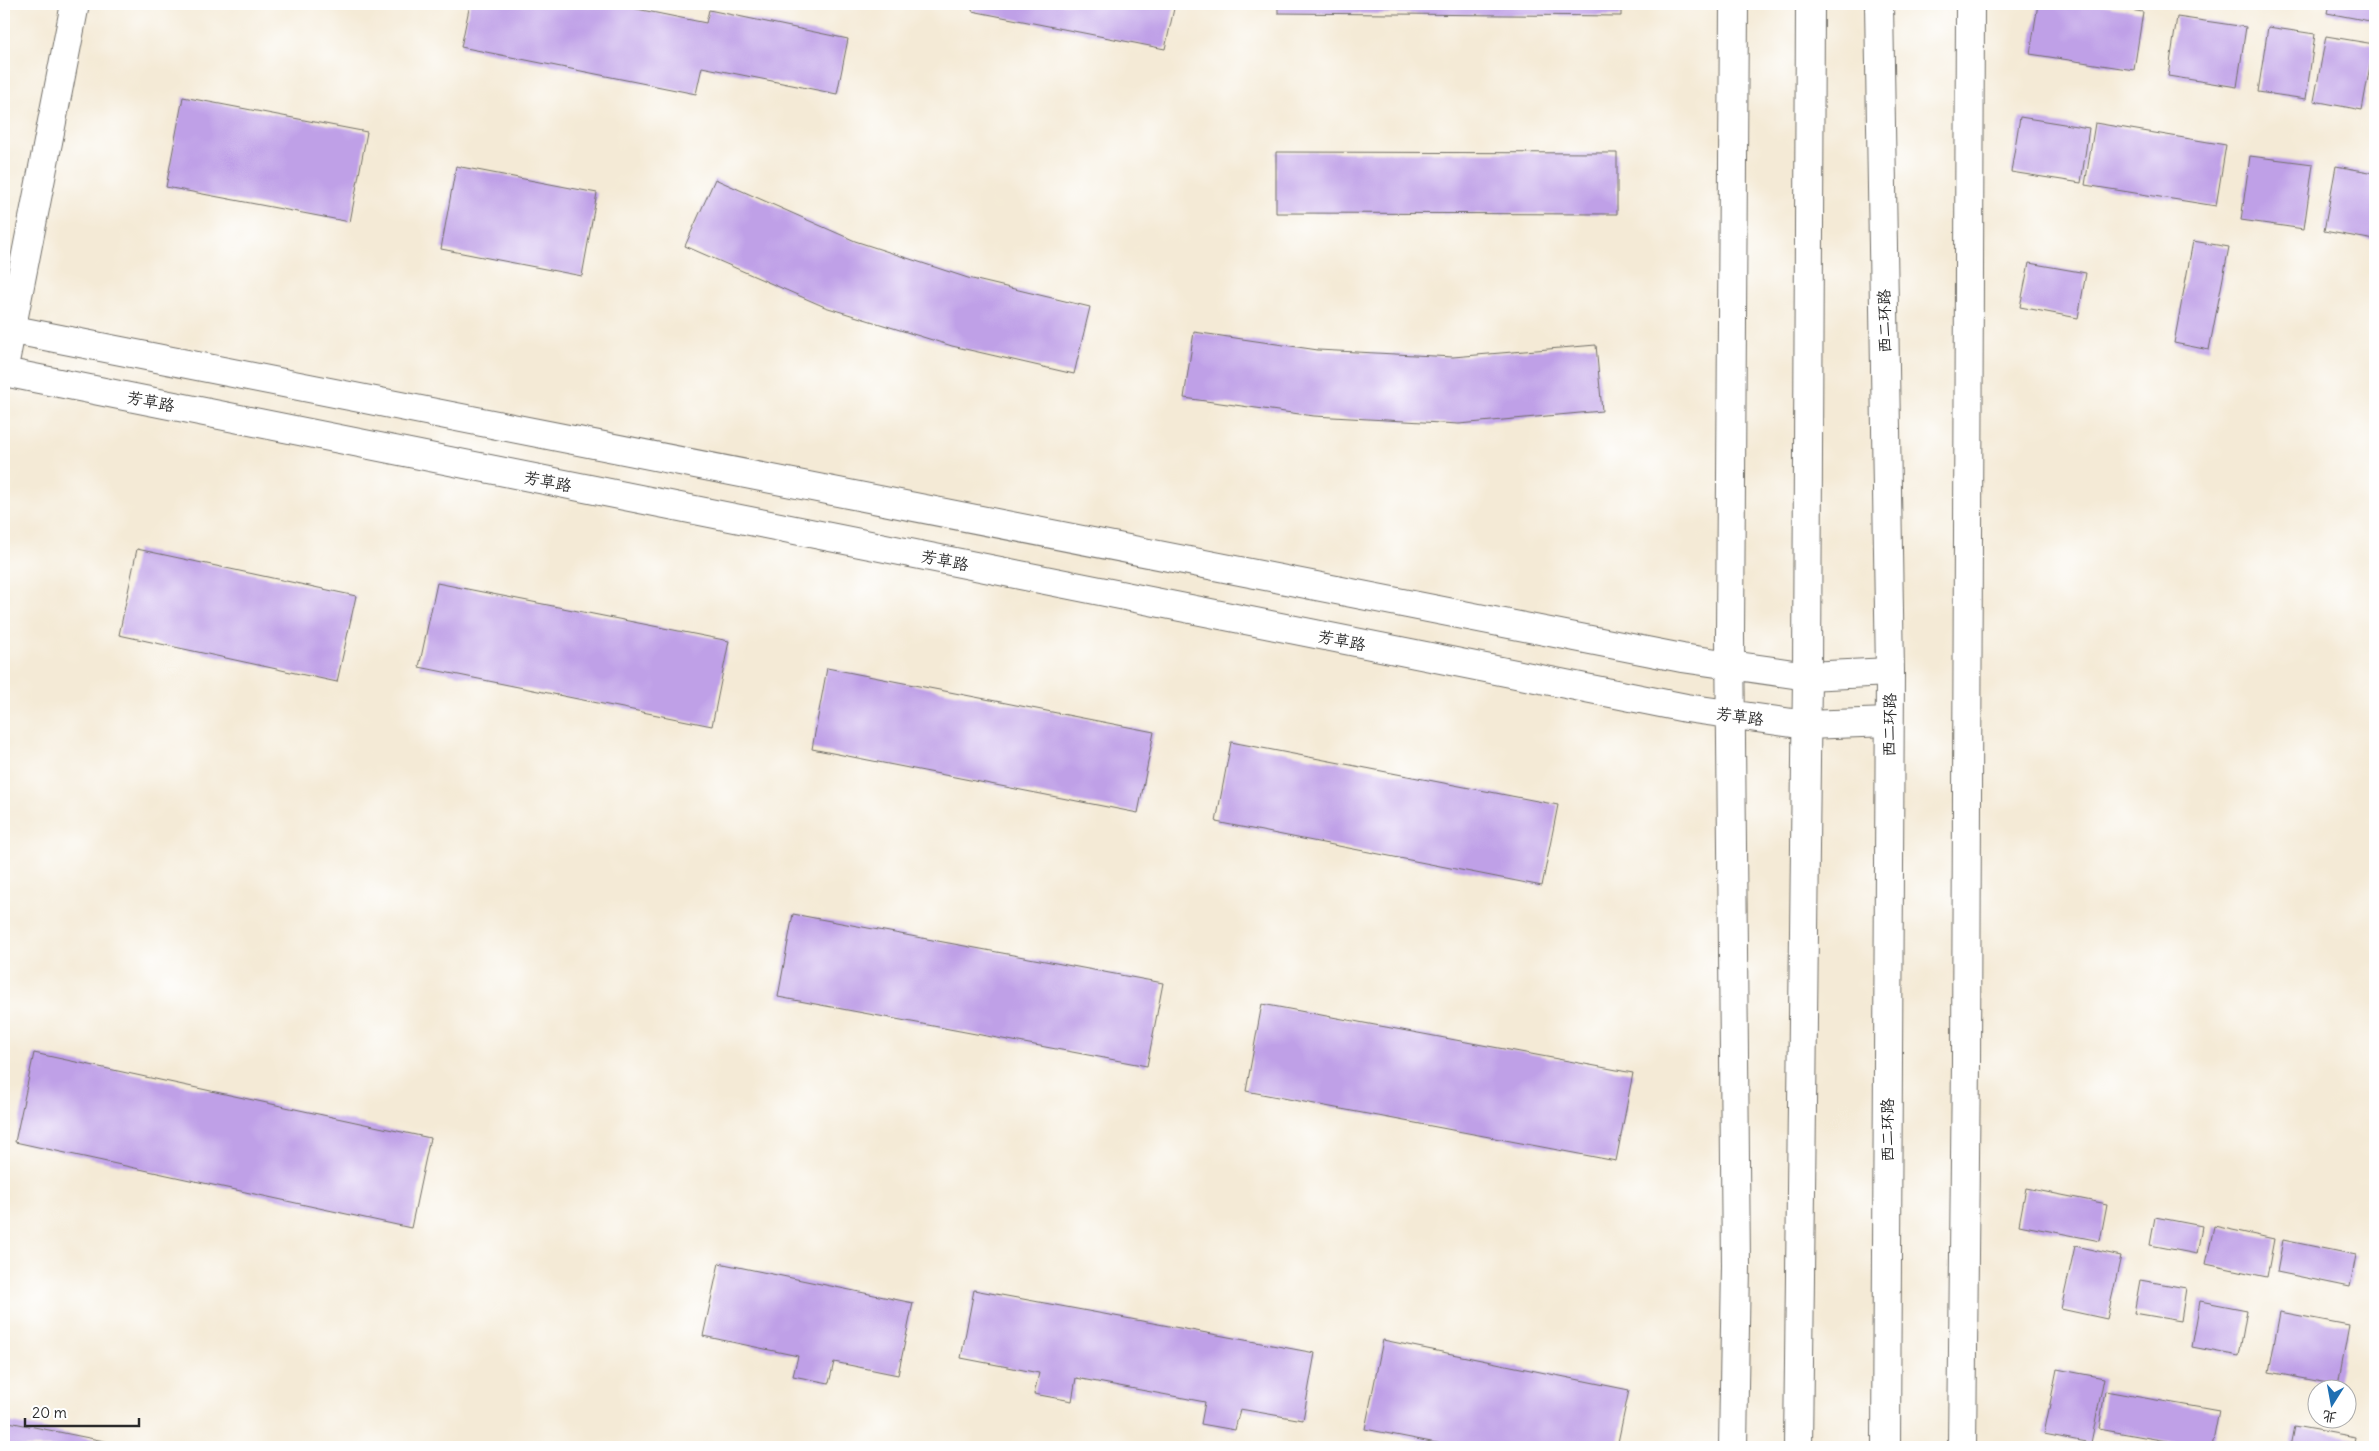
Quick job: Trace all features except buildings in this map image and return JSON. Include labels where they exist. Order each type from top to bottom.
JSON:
[{"type":"street","points":[[4,367],[8,328],[76,4]]},
{"type":"street","points":[[1733,1447],[1736,1265],[1731,665],[1734,4]]},
{"type":"street","points":[[1798,1447],[1807,676],[1810,4]]},
{"type":"street","name":"西二环路","points":[[1880,4],[1890,672],[1886,1447]]},
{"type":"street","points":[[1962,1447],[1966,1041],[1970,4]]},
{"type":"street","points":[[8,328],[1682,658],[1807,676],[1890,672]]},
{"type":"street","name":"芳草路","points":[[4,372],[1666,705],[1806,725],[1889,722]]}]
